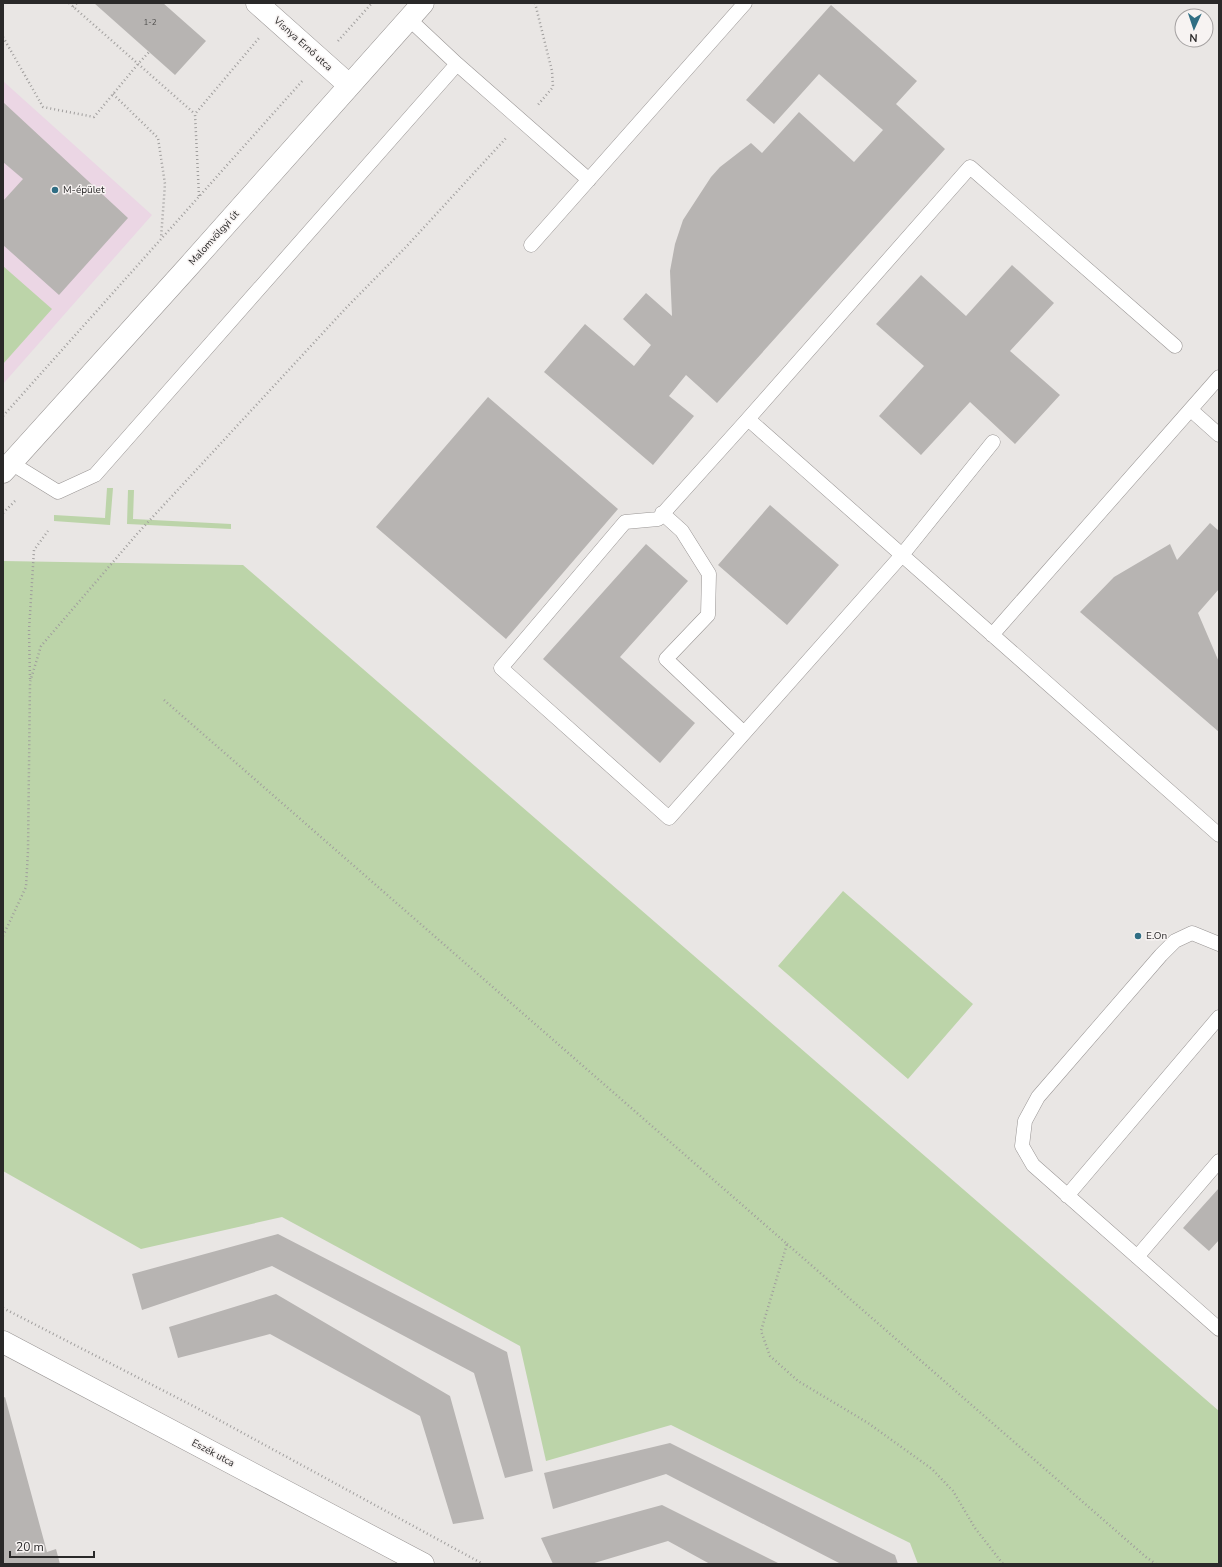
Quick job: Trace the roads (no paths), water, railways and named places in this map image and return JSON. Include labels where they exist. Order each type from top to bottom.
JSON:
[{"type":"main road","name":"Visnya Ernő utca","points":[[257,3],[349,86]]},
{"type":"main road","name":"Malomvölgyi út","points":[[7,468],[194,262],[423,3]]},
{"type":"main road","name":"Eszék utca","points":[[3,1342],[423,1564]]},
{"type":"lane","points":[[531,245],[745,3]]},
{"type":"lane","points":[[409,19],[457,64],[589,180]]},
{"type":"lane","points":[[7,468],[58,492],[95,475],[457,64]]},
{"type":"lane","points":[[993,442],[902,555],[669,818],[501,668],[625,522],[658,518],[748,419],[970,167],[1175,346]]},
{"type":"lane","points":[[992,635],[1219,377]]},
{"type":"lane","points":[[1191,410],[1219,435]]},
{"type":"lane","points":[[748,419],[1219,835]]},
{"type":"lane","points":[[662,513],[682,531],[709,574],[708,615],[666,659],[744,733]]},
{"type":"lane","points":[[1219,944],[1192,933],[1175,941],[1161,955],[1038,1097],[1025,1121],[1022,1146],[1033,1165],[1219,1329]]},
{"type":"lane","points":[[1067,1196],[1219,1017]]},
{"type":"lane","points":[[1137,1257],[1219,1161]]},
{"type":"place","name":"M-épület","points":[[55,190]]},
{"type":"place","name":"E.On","points":[[1138,936]]}]
